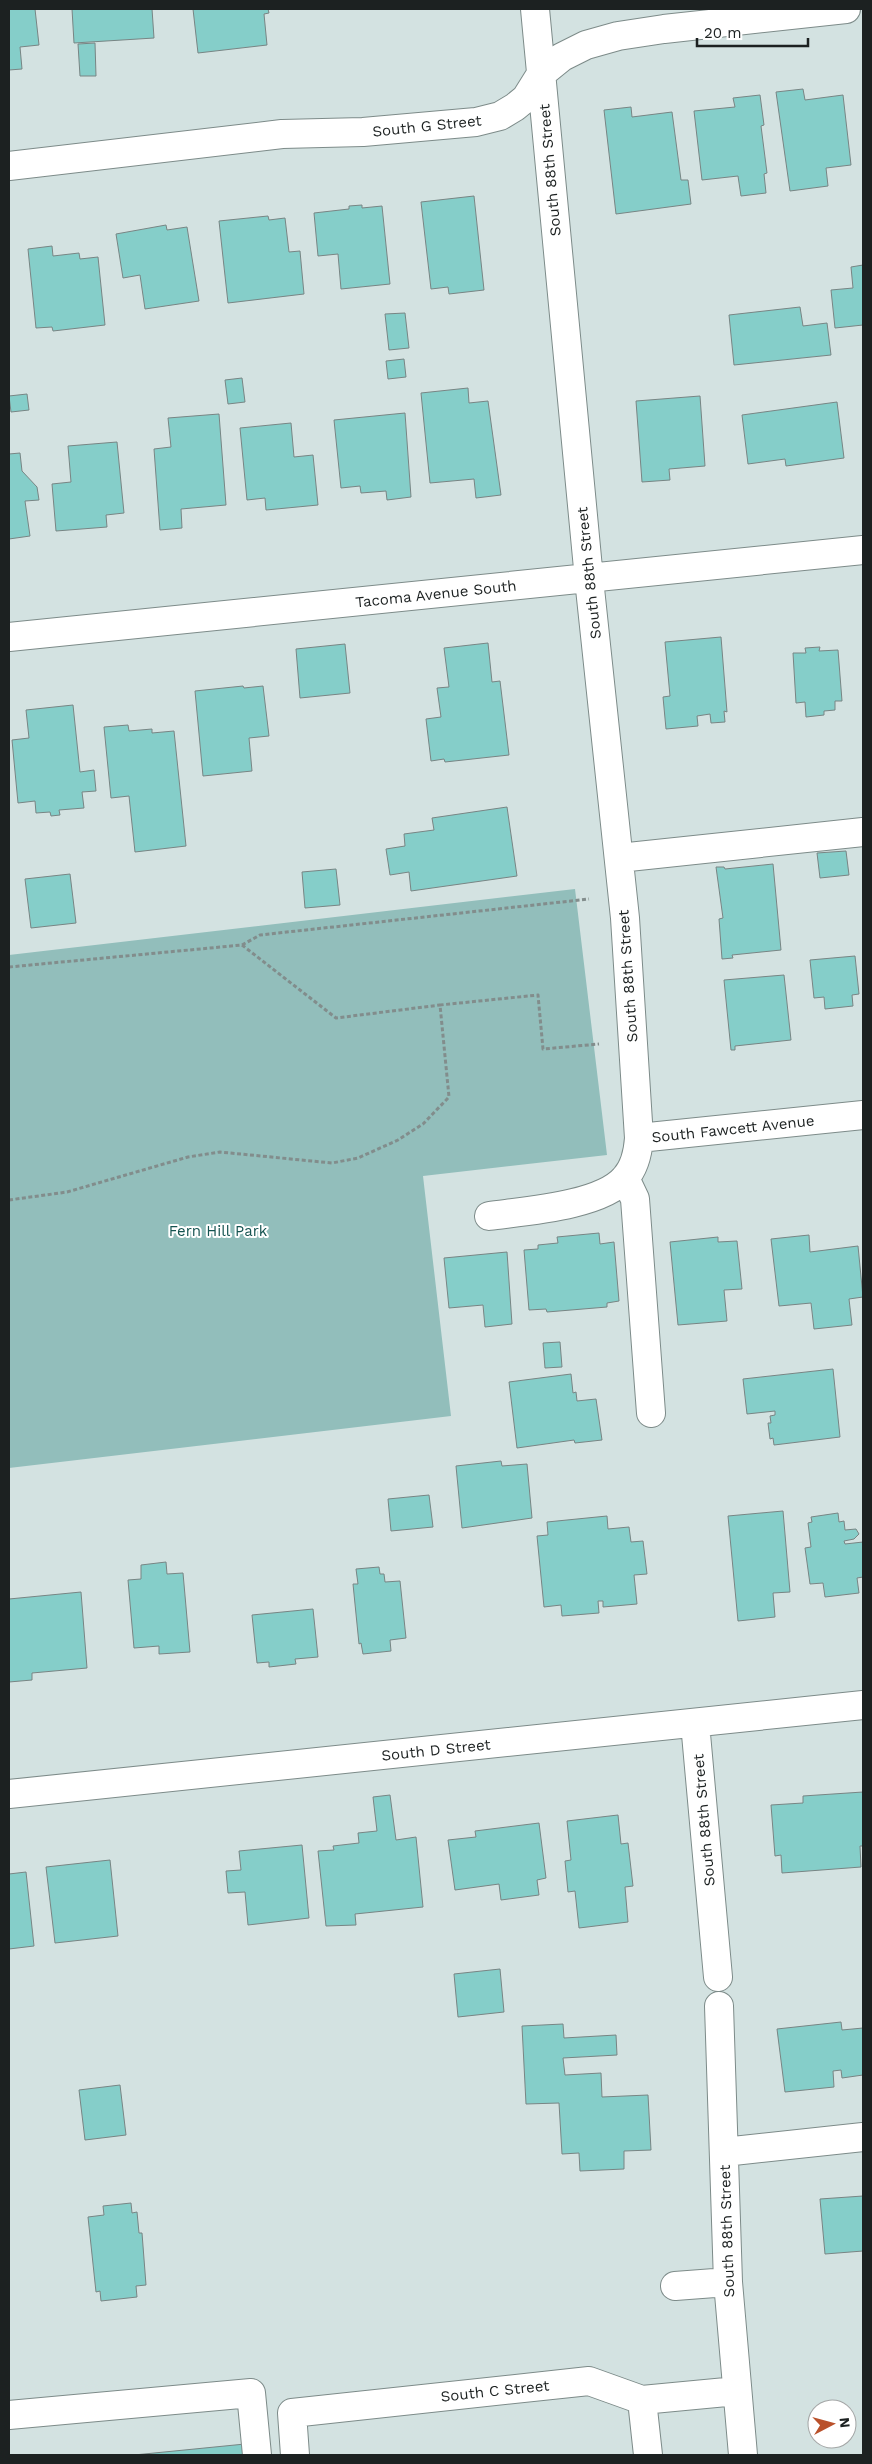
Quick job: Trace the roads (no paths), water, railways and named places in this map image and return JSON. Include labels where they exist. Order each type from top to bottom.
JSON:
[{"type":"street","name":"South 88th Street","points":[[535,9],[589,579],[623,895],[639,1138]]},
{"type":"street","name":"South G Street","points":[[9,166],[282,134],[363,132],[476,122],[500,116],[516,107],[526,98],[541,74],[562,57],[586,45],[618,36],[729,20],[846,9]]},
{"type":"street","name":"Tacoma Avenue South","points":[[9,637],[863,550]]},
{"type":"street","points":[[619,858],[863,832]]},
{"type":"street","name":"South Fawcett Avenue","points":[[489,1216],[567,1205],[599,1195],[625,1178],[638,1156],[639,1138],[863,1115]]},
{"type":"street","points":[[625,1178],[635,1200],[651,1413]]},
{"type":"street","name":"South D Street","points":[[9,1794],[863,1705]]},
{"type":"street","name":"South 88th Street","points":[[695,1723],[718,1977]]},
{"type":"street","name":"South 88th Street","points":[[719,2006],[728,2282],[743,2455]]},
{"type":"street","points":[[724,2152],[863,2136]]},
{"type":"street","points":[[675,2286],[728,2282]]},
{"type":"street","name":"South C Street","points":[[295,2455],[292,2413],[589,2381],[642,2400],[737,2391]]},
{"type":"street","points":[[9,2415],[251,2393],[257,2455]]},
{"type":"street","points":[[642,2400],[648,2455]]},
{"type":"park label","name":"Fern Hill Park","points":[[218,1231]]}]
